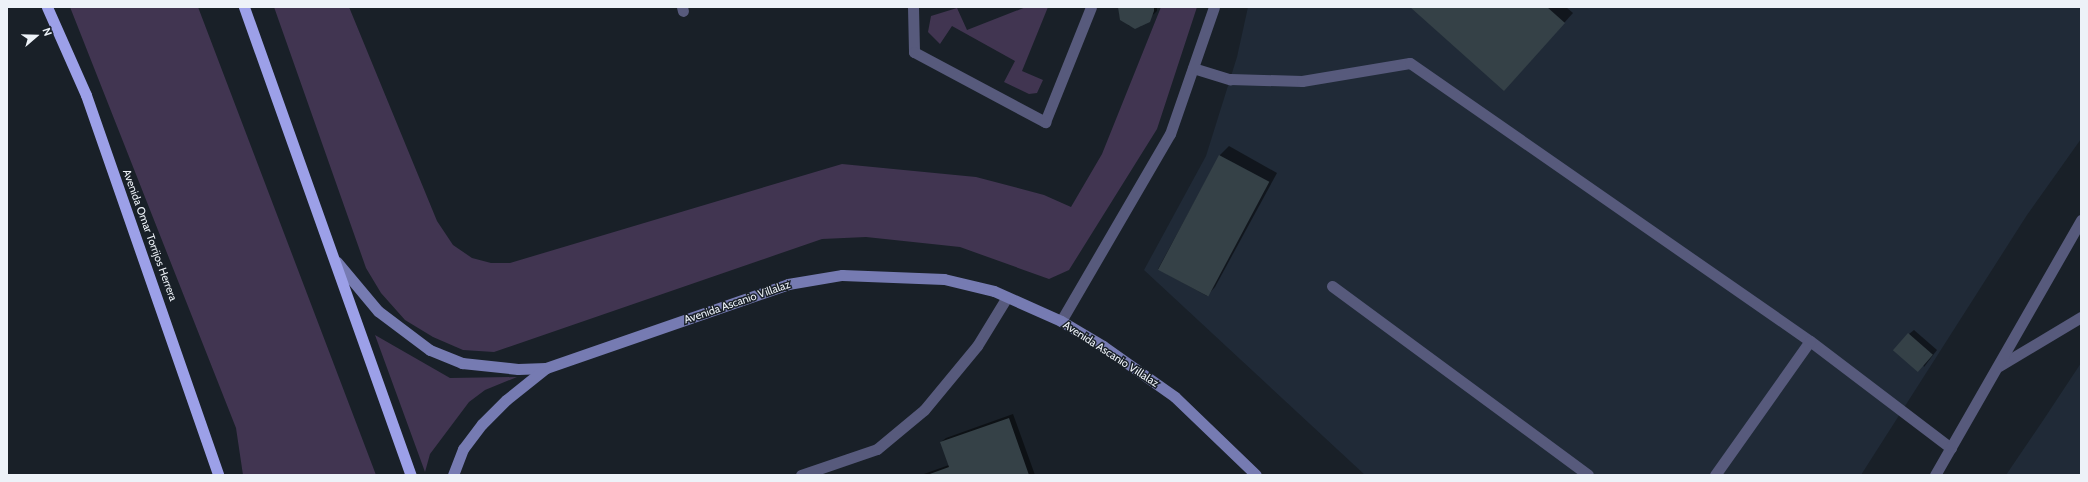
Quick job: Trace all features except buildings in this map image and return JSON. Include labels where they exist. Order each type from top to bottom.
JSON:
[{"type":"highway","name":"Avenida Omar Torrijos Herrera","points":[[47,7],[86,95],[218,475]]},
{"type":"highway","points":[[244,7],[411,475]]},
{"type":"main road","name":"Avenida Ascanio Villalaz","points":[[332,255],[373,306],[430,350],[481,366],[546,368]]},
{"type":"main road","name":"Avenida Ascanio Villalaz","points":[[453,475],[472,436],[506,400],[546,368],[788,284],[842,275],[944,279],[1007,297],[1061,321],[1175,397],[1256,475]]},
{"type":"lane","points":[[913,7],[914,52],[1045,122],[1091,7]]},
{"type":"lane","points":[[1061,321],[1170,134],[1214,7]]},
{"type":"lane","points":[[1193,68],[1230,79],[1302,81],[1410,63],[1810,341],[1951,448]]},
{"type":"lane","points":[[1935,475],[2081,220]]},
{"type":"lane","points":[[1332,286],[1588,475]]},
{"type":"lane","points":[[800,475],[877,449],[924,410],[978,346],[1007,297]]},
{"type":"lane","points":[[1997,367],[2081,317]]},
{"type":"lane","points":[[1715,475],[1810,341]]},
{"type":"shaded area","points":[[70,7],[198,7],[376,475],[243,475],[236,428]]},
{"type":"shaded area","points":[[274,7],[349,7],[437,221],[453,245],[472,258],[491,263],[510,263],[842,164],[976,177],[1044,195],[1071,207],[1102,154],[1161,7],[1197,7],[1157,129],[1069,270],[1049,279],[960,247],[866,237],[822,239],[494,352],[463,350],[433,337],[405,320],[381,293],[366,268]]},
{"type":"shaded area","points":[[1026,7],[1048,7],[1022,71],[1043,80],[1037,93],[1029,94],[1004,82],[1015,61],[952,26],[940,44],[928,32],[931,16],[957,8],[967,30]]},
{"type":"shaded area","points":[[1248,7],[2081,7],[2081,139],[2027,215],[1861,475],[1365,475],[1144,270],[1206,156],[1237,57]]},
{"type":"shaded area","points":[[375,335],[450,378],[517,377],[485,390],[469,402],[430,454],[425,472]]},
{"type":"shaded area","points":[[2081,363],[2081,475],[2006,475],[2044,419]]}]
